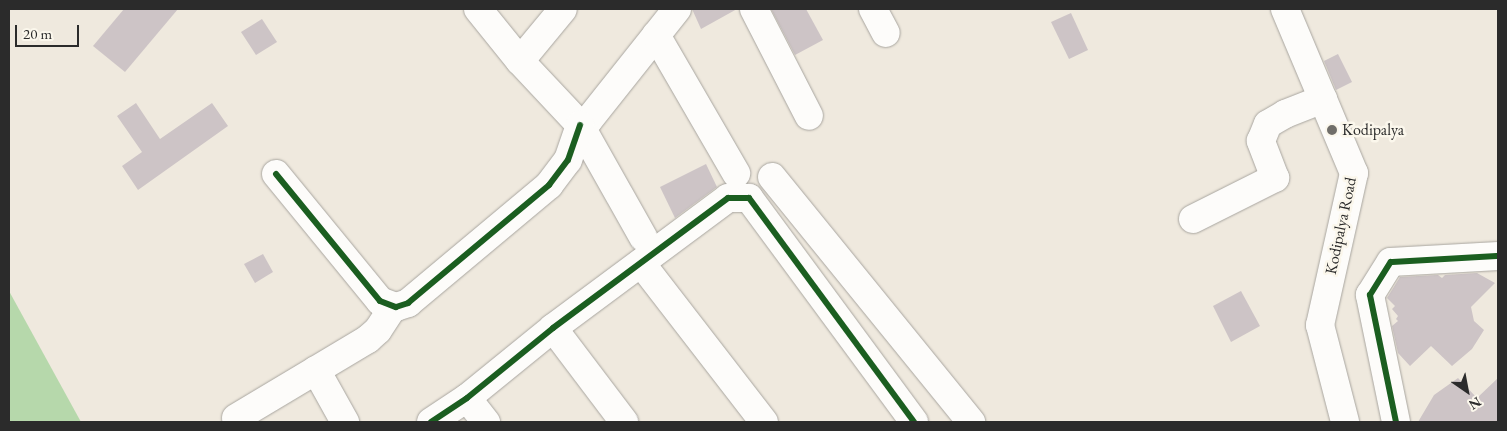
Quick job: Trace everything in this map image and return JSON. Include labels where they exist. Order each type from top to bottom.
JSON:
[{"type":"street","points":[[478,9],[520,61],[580,125],[642,250],[764,422]]},
{"type":"street","points":[[520,61],[563,9]]},
{"type":"street","points":[[276,174],[380,301],[393,307],[408,303],[549,185],[568,160],[580,125],[588,120],[677,9]]},
{"type":"street","points":[[754,9],[809,116]]},
{"type":"street","points":[[873,9],[886,33]]},
{"type":"street","name":"Kodipalya Road","points":[[1285,9],[1354,173],[1320,325],[1345,422]]},
{"type":"street","points":[[656,35],[736,173]]},
{"type":"street","points":[[1193,219],[1275,178],[1261,141],[1268,124],[1285,114],[1323,99]]},
{"type":"street","points":[[772,177],[971,422]]},
{"type":"street","points":[[431,422],[467,398],[553,328],[642,250],[728,198],[749,198],[914,422]]},
{"type":"street","points":[[1396,422],[1370,296],[1375,287],[1391,262],[1498,256]]},
{"type":"street","points":[[236,418],[368,339],[378,330],[393,307]]},
{"type":"street","points":[[553,328],[624,422]]},
{"type":"street","points":[[316,370],[345,422]]},
{"type":"street","points":[[467,398],[486,422]]},
{"type":"green space","points":[[9,291],[81,422],[9,422]]},
{"type":"building","points":[[124,9],[178,9],[125,72],[93,46]]},
{"type":"building","points":[[692,9],[737,9],[701,29]]},
{"type":"building","points":[[771,9],[806,9],[823,40],[795,55]]},
{"type":"building","points":[[1071,13],[1088,50],[1069,59],[1051,22]]},
{"type":"building","points":[[262,19],[277,42],[256,55],[241,32]]},
{"type":"building","points":[[1338,54],[1352,82],[1336,90],[1324,61]]},
{"type":"building","points":[[136,103],[160,139],[212,103],[228,126],[138,190],[122,166],[142,152],[117,116]]},
{"type":"building","points":[[706,164],[717,187],[675,218],[660,187]]},
{"type":"building","points":[[263,254],[273,272],[255,283],[244,264]]},
{"type":"building","points":[[1477,273],[1495,283],[1471,307],[1474,321],[1484,330],[1472,349],[1452,366],[1431,346],[1410,366],[1398,353],[1392,326],[1398,321],[1396,319],[1398,316],[1392,309],[1395,306],[1387,298],[1400,277],[1438,275],[1442,278],[1445,275]]},
{"type":"building","points":[[1241,291],[1260,326],[1231,342],[1213,306]]},
{"type":"building","points":[[1458,378],[1477,398],[1498,378],[1498,422],[1418,422],[1434,395]]},
{"type":"cycle path","points":[[276,174],[380,301],[396,307],[408,303],[549,185],[568,160],[580,125]]},
{"type":"cycle path","points":[[431,422],[467,398],[553,328],[728,198],[749,198],[914,422]]},
{"type":"cycle path","points":[[1396,422],[1370,295],[1391,262],[1498,256]]},
{"type":"place","name":"Kodipalya","points":[[1332,130]]}]
